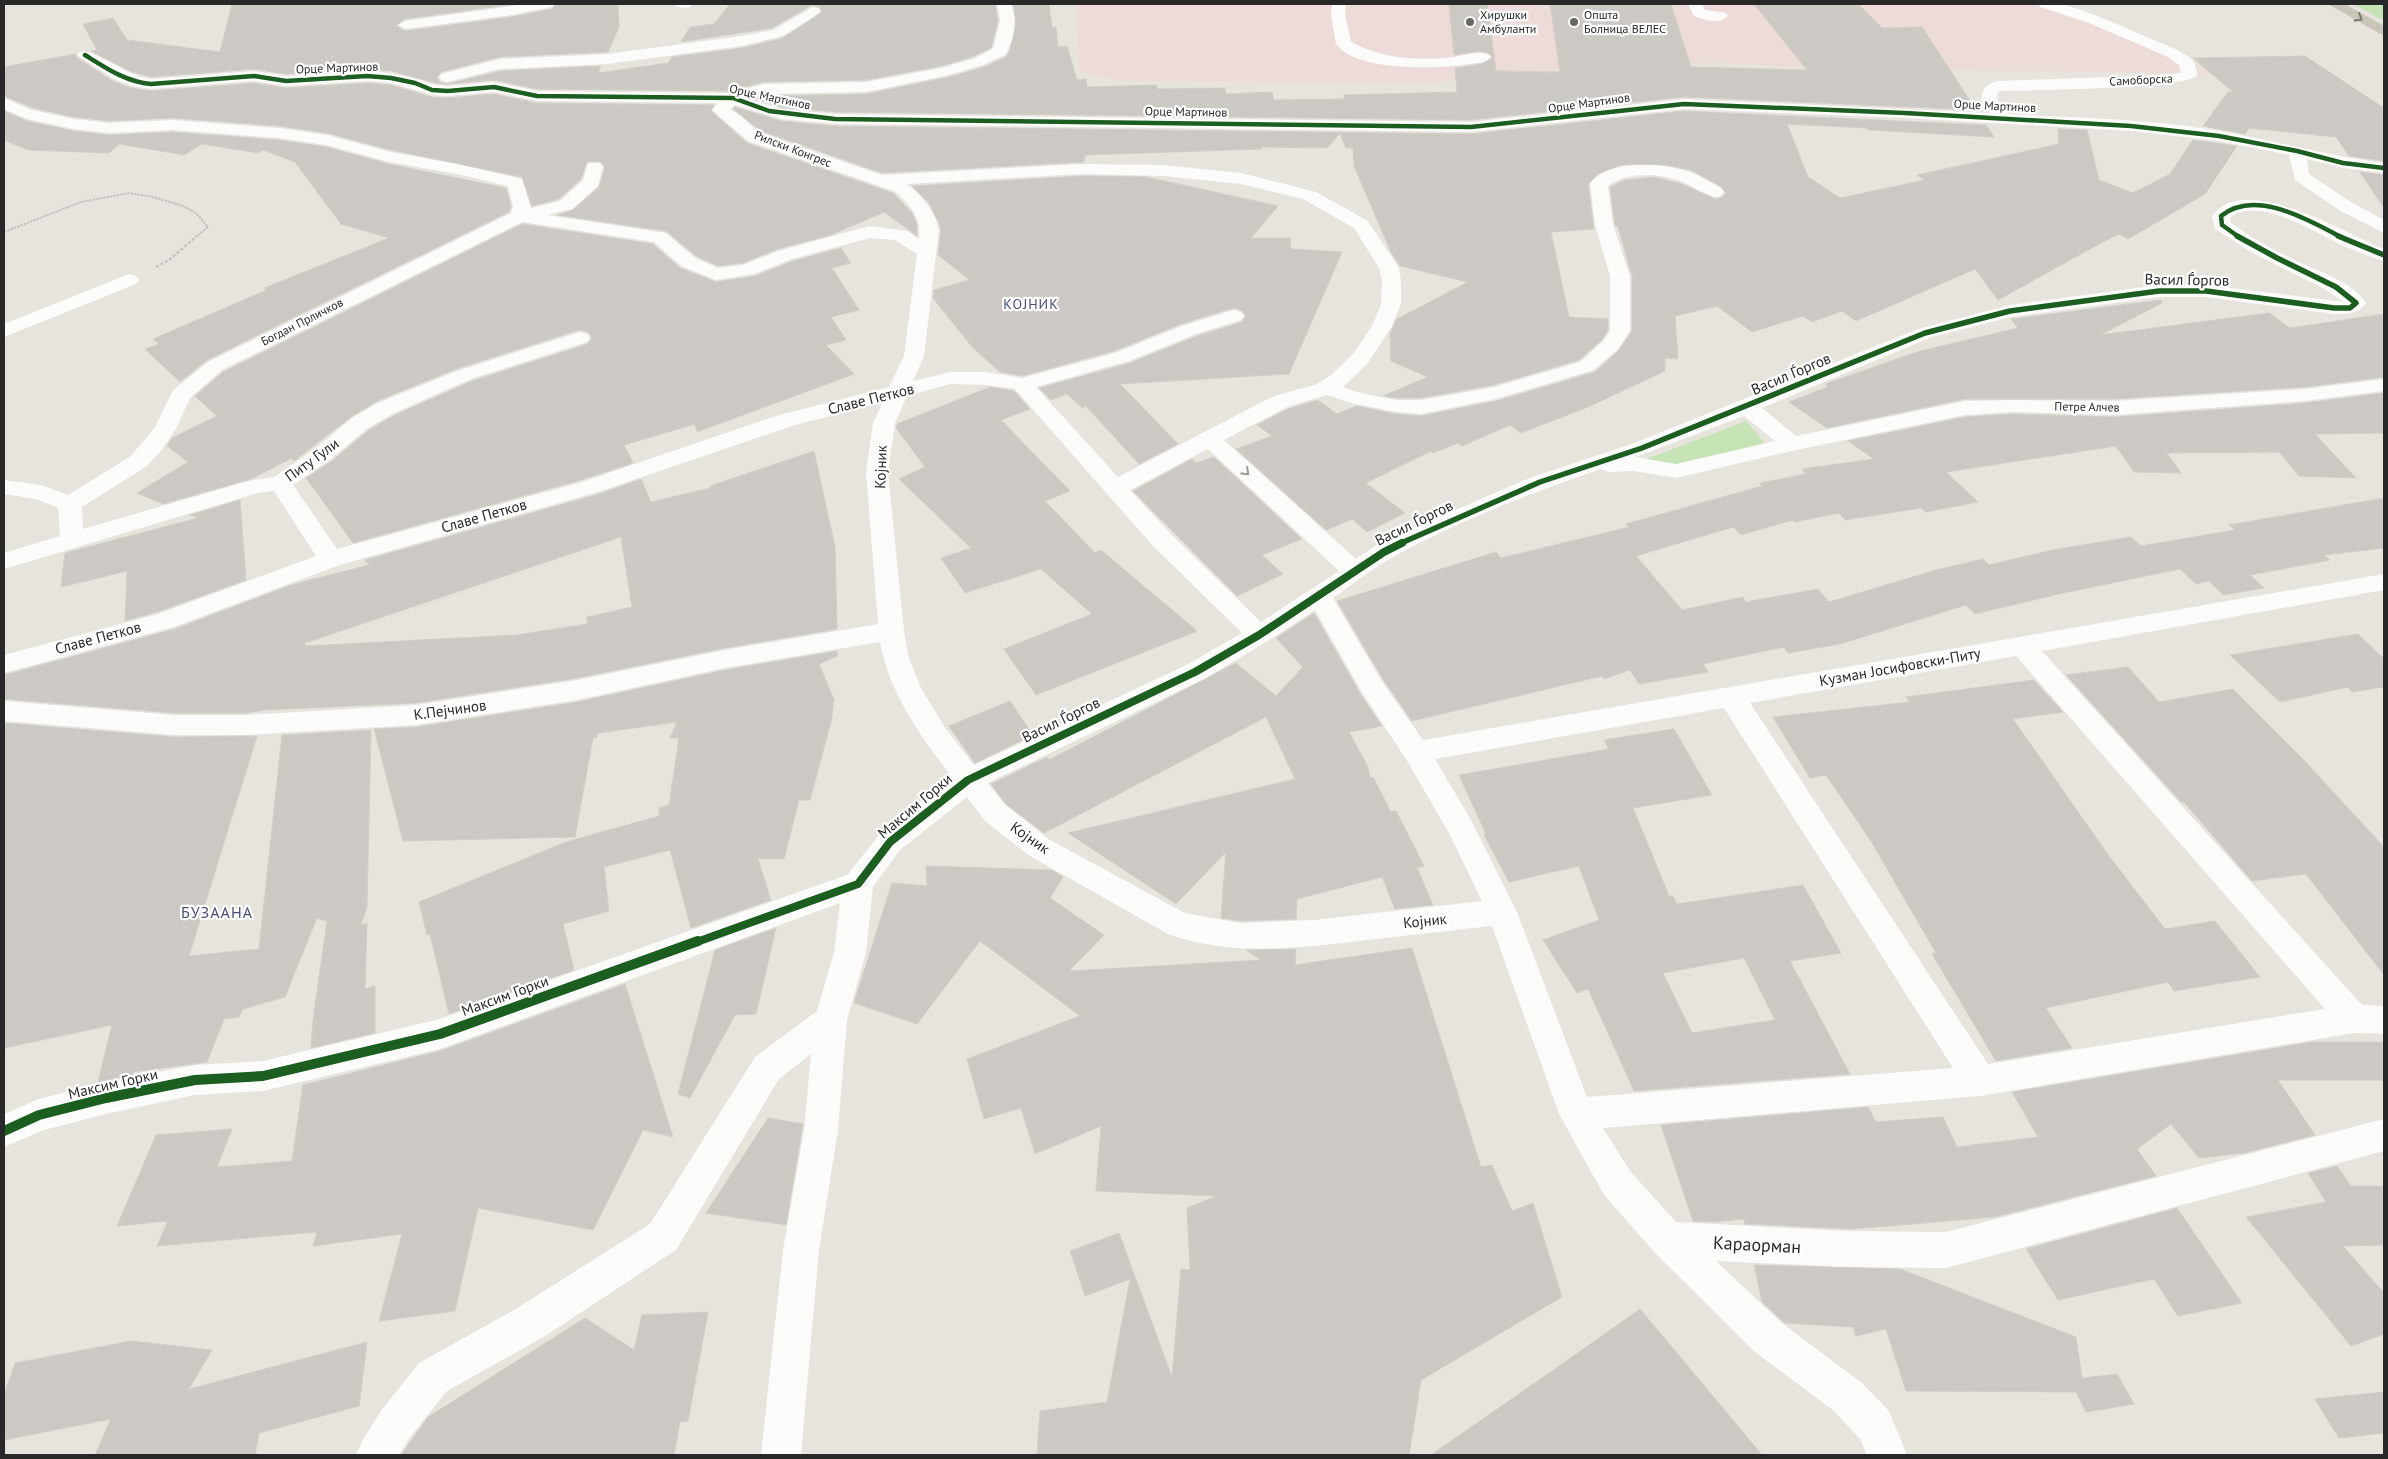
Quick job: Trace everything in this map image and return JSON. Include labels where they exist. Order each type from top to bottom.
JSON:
[{"type":"main road","points":[[2335,4],[2384,32]]},
{"type":"street","points":[[405,25],[502,13],[547,4]]},
{"type":"street","points":[[682,4],[688,4]]},
{"type":"street","points":[[733,98],[743,93],[764,90],[866,87],[943,72],[978,62],[1000,52],[1005,34],[1008,10],[1004,4]]},
{"type":"street","points":[[1339,4],[1338,15],[1344,44],[1355,51],[1376,58],[1417,63],[1448,63],[1483,57]]},
{"type":"street","points":[[1696,4],[1699,13],[1708,16],[1717,10]]},
{"type":"street","name":"Самоборска","points":[[2003,117],[1989,100],[1990,90],[1998,86],[2147,81],[2182,78],[2189,75],[2185,62],[2171,54],[2094,20],[2045,4]]},
{"type":"street","points":[[415,83],[500,64],[607,58],[742,41],[778,33],[813,11]]},
{"type":"street","name":"Орце Мартинов","points":[[85,55],[120,76],[138,83],[151,84],[254,76],[286,81],[353,76],[381,77],[415,83],[432,90],[448,91],[494,87],[537,96],[733,98],[748,106],[808,117],[940,121],[1018,120],[1471,127],[1684,104],[2003,117],[2131,126],[2219,136],[2297,151]]},
{"type":"street","name":"Рилски Конгрес","points":[[733,98],[720,110],[735,119],[754,137],[900,187],[909,194],[928,219],[930,230],[928,253],[914,356],[897,393]]},
{"type":"street","points":[[4,104],[27,114],[74,124],[100,127],[172,126],[220,128],[279,133],[327,140],[389,157],[457,169],[516,183],[522,206],[520,216],[602,230],[659,236],[688,262],[716,274],[747,270],[785,254],[870,232],[900,235],[928,253]]},
{"type":"street","points":[[2384,168],[2343,163],[2297,151],[2301,176],[2345,206],[2384,227]]},
{"type":"street","name":"Богдан Прличков","points":[[70,504],[139,461],[153,446],[166,427],[181,395],[215,366],[333,306],[520,216],[566,205],[592,182],[594,167]]},
{"type":"street","points":[[883,180],[1142,168],[1265,182],[1296,190],[1348,213],[1377,240],[1385,254],[1393,281],[1391,306],[1376,335],[1356,363],[1327,388],[1279,402],[1115,488]]},
{"type":"street","points":[[1327,388],[1351,397],[1396,406],[1421,407],[1495,393],[1587,366],[1611,345],[1620,331],[1620,276],[1604,225],[1599,184],[1604,179],[1616,174],[1637,171],[1660,171],[1694,179],[1715,192]]},
{"type":"street","name":"Васил Ѓоргов","points":[[968,780],[1195,672],[1259,635],[1318,594],[1384,552],[1426,531],[1540,482],[1747,408],[1924,333],[2010,310],[2159,291],[2206,291],[2334,308],[2350,308],[2356,303],[2349,295],[2328,282],[2241,240],[2222,225],[2221,216],[2232,207],[2266,206],[2298,215],[2352,243],[2384,255]]},
{"type":"street","points":[[4,331],[129,280]]},
{"type":"street","points":[[1234,316],[1189,330],[1122,357],[1022,384],[1161,539],[1259,635]]},
{"type":"street","name":"Питу Гули","points":[[4,561],[248,488],[280,483],[323,454],[360,423],[386,408],[464,374],[580,338]]},
{"type":"street","name":"Славе Петков","points":[[4,664],[165,621],[331,560],[590,487],[784,421],[950,378],[966,377],[1022,384]]},
{"type":"street","name":"Петре Алчев","points":[[1589,466],[1634,464],[1676,471],[1792,444],[1964,408],[2014,406],[2114,408],[2305,395],[2384,385]]},
{"type":"street","name":"Којник","points":[[897,393],[884,423],[877,472],[891,630],[896,659],[909,691],[936,736],[995,813],[1040,848],[1180,925],[1240,936],[1304,934],[1502,912]]},
{"type":"street","points":[[1747,408],[1792,444]]},
{"type":"street","points":[[1210,439],[1354,571]]},
{"type":"street","points":[[280,483],[331,560]]},
{"type":"street","points":[[4,486],[41,492],[70,504],[72,540]]},
{"type":"street","name":"Кузман Јосифовски-Питу","points":[[1416,752],[2384,582]]},
{"type":"street","points":[[1318,594],[1372,687],[1416,752],[1461,828],[1502,912],[1536,1000],[1576,1114],[1616,1183],[1668,1240],[1769,1338],[1848,1397],[1875,1425],[1888,1455]]},
{"type":"street","name":"К.Пејчинов","points":[[4,711],[174,725],[246,726],[416,715],[577,690],[725,659],[891,630]]},
{"type":"street","points":[[2022,646],[2369,1019]]},
{"type":"street","points":[[1731,696],[1980,1082]]},
{"type":"street","name":"Максим Горки","points":[[4,1131],[39,1115],[106,1098],[195,1080],[263,1076],[440,1034],[858,884],[890,842],[968,780]]},
{"type":"street","points":[[781,1455],[802,1250],[821,1130],[830,1020],[850,952],[858,884]]},
{"type":"street","points":[[1576,1114],[1980,1082],[2369,1019]]},
{"type":"street","points":[[376,1455],[397,1422],[433,1377],[528,1324],[663,1237],[767,1068],[830,1020]]},
{"type":"street","name":"Караорман","points":[[1668,1240],[1846,1249],[1946,1250],[2384,1135]]},
{"type":"path","points":[[4,232],[39,217],[94,200],[131,193],[162,200],[194,212],[208,228],[170,260],[129,280]]},
{"type":"shaded area","points":[[1076,4],[2045,4],[2152,50],[2220,74],[1784,67],[1718,62],[1491,73],[1434,83],[1127,81],[1080,72]]},
{"type":"green space","points":[[2354,4],[2384,4],[2384,19],[2380,19]]},
{"type":"green space","points":[[1746,421],[1764,442],[1728,458],[1676,471],[1634,464]]},
{"type":"building","points":[[232,4],[514,4],[405,19],[396,26],[405,31],[511,17],[552,9],[556,4],[618,4],[619,27],[608,52],[500,57],[441,72],[437,78],[440,82],[447,84],[435,83],[391,71],[367,69],[286,74],[254,69],[151,77],[132,72],[91,51],[97,50],[83,24],[113,18],[127,40],[220,52]]},
{"type":"building","points":[[730,4],[995,4],[998,21],[991,48],[972,57],[941,66],[866,80],[764,82],[730,91],[537,89],[494,80],[447,84],[500,71],[601,66],[598,73],[668,63],[672,57],[742,48],[783,38],[822,12],[820,7],[812,5],[772,28],[681,42],[690,27],[714,24]]},
{"type":"building","points":[[1013,4],[1049,4],[1052,28],[1056,27],[1058,47],[1067,46],[1077,80],[1086,79],[1087,87],[1157,85],[1157,89],[1225,88],[1226,94],[1272,92],[1274,100],[1344,99],[1344,95],[1457,92],[1455,68],[1482,64],[1493,57],[1488,53],[1479,51],[1454,55],[1449,4],[1487,4],[1496,71],[1560,72],[1550,4],[1671,4],[1691,67],[1807,70],[1754,4],[1858,4],[1882,28],[1922,27],[1976,110],[1684,97],[1471,120],[835,112],[782,107],[753,98],[764,96],[866,94],[949,77],[984,67],[1006,57],[1010,50],[1016,23]]},
{"type":"building","points":[[76,54],[76,57],[113,81],[131,88],[151,91],[254,83],[286,88],[367,83],[391,85],[432,97],[448,98],[494,94],[537,103],[714,105],[711,111],[747,143],[893,193],[912,213],[917,225],[917,236],[884,212],[831,235],[778,249],[743,263],[718,266],[696,256],[666,231],[557,215],[573,210],[599,187],[605,167],[600,161],[587,162],[581,179],[559,199],[532,206],[522,177],[391,150],[327,133],[279,126],[172,118],[109,121],[74,117],[33,108],[4,96],[4,67]]},
{"type":"building","points":[[2305,56],[2384,108],[2384,161],[2349,156],[2336,137],[2249,128],[2245,134],[2203,126],[2228,92],[2233,92],[2193,58]]},
{"type":"building","points":[[735,107],[781,121],[835,126],[1471,134],[1684,111],[1986,125],[1994,137],[1787,124],[1808,177],[1840,198],[1925,180],[1917,175],[2059,144],[2058,129],[2087,130],[2099,180],[2133,193],[2170,174],[2193,140],[2237,146],[2205,194],[2128,239],[2119,234],[1998,300],[1975,269],[1856,321],[1842,311],[1812,322],[1803,316],[1752,332],[1717,306],[1675,316],[1678,359],[1665,358],[1665,371],[1588,407],[1521,433],[1510,425],[1462,446],[1458,443],[1433,453],[1431,451],[1366,483],[1405,513],[1367,532],[1352,519],[1326,530],[1236,449],[1272,436],[1257,425],[1288,409],[1318,400],[1337,414],[1357,406],[1396,414],[1421,416],[1496,401],[1595,372],[1619,350],[1632,331],[1632,276],[1618,227],[1615,225],[1610,187],[1625,180],[1655,177],[1682,184],[1715,199],[1721,198],[1726,193],[1722,187],[1691,170],[1666,165],[1622,165],[1598,174],[1588,184],[1594,229],[1551,232],[1569,317],[1608,319],[1608,330],[1602,340],[1579,360],[1494,385],[1421,398],[1396,398],[1383,396],[1428,377],[1391,361],[1390,333],[1397,319],[1468,282],[1400,266],[1391,252],[1354,166],[1353,148],[1346,148],[1340,133],[1327,148],[1261,147],[1262,149],[1085,155],[1084,162],[882,173],[761,131],[733,109]]},
{"type":"building","points":[[4,111],[27,121],[74,131],[109,135],[172,132],[279,140],[326,147],[389,164],[506,188],[511,206],[509,212],[207,360],[180,382],[145,349],[159,344],[153,339],[267,290],[264,288],[389,238],[341,224],[295,162],[263,150],[258,153],[202,144],[184,155],[119,144],[109,153],[28,150],[4,140]]},
{"type":"building","points":[[2360,172],[2384,175],[2384,208]]},
{"type":"building","points":[[1081,176],[1147,177],[1278,206],[1251,238],[1290,238],[1291,249],[1342,252],[1289,374],[1120,384],[1178,444],[1139,464],[1086,406],[1082,408],[1067,394],[1051,400],[1039,388],[1130,363],[1197,336],[1242,322],[1246,316],[1242,311],[1235,308],[1226,310],[1181,324],[1114,351],[1022,376],[1000,372],[973,348],[933,298],[934,290],[970,280],[938,255],[941,230],[939,223],[929,203],[912,186]]},
{"type":"building","points":[[522,224],[653,244],[680,268],[716,282],[755,276],[793,261],[841,248],[851,263],[832,268],[859,310],[831,317],[846,340],[826,345],[854,374],[697,432],[695,424],[624,445],[633,463],[581,480],[353,543],[306,478],[332,461],[369,430],[395,415],[472,381],[588,344],[592,337],[588,332],[579,330],[456,369],[377,401],[351,417],[294,461],[292,458],[251,479],[163,504],[137,493],[188,462],[167,446],[172,438],[217,416],[195,396],[223,372]]},
{"type":"building","points":[[2161,300],[2162,303],[2100,335],[2269,313],[2290,328],[2384,314],[2384,377],[2305,387],[2114,399],[1965,399],[1827,428],[1789,402],[1828,387],[1825,384],[1920,351],[2018,328],[2011,319]]},
{"type":"building","points":[[990,387],[1014,391],[1030,409],[1001,420],[1070,491],[1045,501],[1095,553],[1101,550],[1197,631],[1036,695],[1004,649],[1092,614],[1041,569],[965,593],[941,558],[971,548],[899,479],[925,467],[896,428],[897,424]]},
{"type":"building","points":[[2384,393],[2384,433],[2315,434],[2356,478],[2299,476],[2279,452],[2167,453],[2181,473],[2134,472],[2116,446],[1946,472],[1978,502],[1926,512],[1921,508],[1845,520],[1839,513],[1795,522],[1793,520],[1741,535],[1733,527],[1636,556],[1682,610],[1743,597],[1746,602],[1818,589],[1829,602],[1936,570],[1983,559],[1989,565],[2052,550],[2131,537],[2141,546],[2235,530],[2229,525],[2384,498],[2384,548],[2324,555],[2330,560],[2250,575],[2264,588],[2223,595],[2209,581],[2196,584],[2180,569],[2063,593],[1975,614],[1966,605],[1840,644],[1788,653],[1784,647],[1703,664],[1708,672],[1639,684],[1630,670],[1604,679],[1602,676],[1412,721],[1383,679],[1337,601],[1496,552],[1501,558],[1629,527],[1626,524],[1762,486],[1760,483],[1806,474],[1802,469],[1874,459],[1848,441],[1965,417],[2013,414],[2114,417],[2305,403]]},
{"type":"building","points":[[814,451],[835,547],[837,629],[725,648],[577,678],[416,703],[265,710],[246,713],[174,713],[4,699],[4,675],[175,629],[291,585],[369,565],[365,560],[599,494],[641,479],[651,502],[711,488],[710,486]],"holes":[[[621,537],[632,607],[587,617],[587,624],[517,635],[305,646],[305,643]]]},
{"type":"building","points":[[1214,457],[1302,539],[1262,555],[1283,574],[1237,596],[1133,491],[1192,459],[1196,463]]},
{"type":"building","points":[[240,500],[246,580],[157,612],[125,621],[127,571],[61,587],[65,553],[198,518],[190,515]]},
{"type":"building","points":[[1314,613],[1361,695],[1382,726],[1349,732],[1368,767],[1370,778],[1373,777],[1391,812],[1396,811],[1424,866],[1417,868],[1433,905],[1395,909],[1382,877],[1297,899],[1296,919],[1240,921],[1221,918],[1226,852],[1176,904],[1068,833],[1295,779],[1266,717],[1044,833],[1006,804],[991,784],[1047,757],[1049,760],[1236,663],[1276,696],[1303,667],[1276,638]]},
{"type":"building","points":[[2358,634],[2384,659],[2384,687],[2352,692],[2348,687],[2280,702],[2230,655]]},
{"type":"building","points":[[837,651],[837,656],[819,664],[834,700],[831,722],[810,800],[799,800],[784,859],[758,859],[771,900],[691,928],[670,850],[604,867],[609,911],[563,924],[574,970],[449,1014],[430,934],[427,935],[419,902],[566,842],[659,816],[659,808],[669,805],[679,738],[670,738],[677,722],[598,733],[597,737],[593,738],[575,837],[403,841],[374,729],[416,727],[577,702],[725,670]]},
{"type":"building","points":[[2128,667],[2159,702],[2233,689],[2300,756],[2384,847],[2384,975],[2306,874],[2252,881],[2184,802],[2182,803],[2066,675]]},
{"type":"building","points":[[2034,680],[2063,712],[2013,719],[2109,856],[2165,929],[2215,921],[2260,977],[2174,991],[2168,982],[2046,1008],[2072,1048],[1996,1061],[1932,954],[1936,953],[1871,841],[1826,775],[1810,778],[1773,717],[1910,702],[1906,697]]},
{"type":"building","points":[[1010,701],[1033,735],[975,763],[949,726]]},
{"type":"building","points":[[4,723],[174,737],[257,736],[189,956],[259,949],[282,735],[371,730],[367,907],[361,925],[367,923],[365,989],[375,986],[375,1033],[311,1048],[313,1020],[327,921],[317,918],[285,997],[243,1009],[239,1017],[224,1019],[207,1062],[133,1072],[132,1075],[98,1082],[112,1025],[4,1048]]},
{"type":"building","points":[[1674,729],[1712,795],[1633,808],[1669,896],[1673,896],[1677,904],[1803,885],[1841,953],[1790,961],[1850,1074],[1634,1091],[1588,989],[1577,993],[1543,940],[1599,920],[1579,866],[1509,882],[1484,835],[1486,834],[1459,775],[1609,749],[1604,740]],"holes":[[[1744,958],[1775,1020],[1692,1033],[1663,973]]]},
{"type":"building","points":[[926,866],[1052,870],[1063,877],[1050,898],[1104,935],[1069,971],[1261,960],[1246,950],[1296,949],[1295,965],[1412,948],[1481,1167],[1492,1165],[1512,1211],[1533,1203],[1562,1297],[1421,1380],[1409,1455],[1037,1455],[1040,1411],[1107,1402],[1130,1279],[1085,1296],[1070,1251],[1119,1233],[1172,1377],[1181,1269],[1190,1270],[1187,1208],[1217,1196],[1096,1191],[1101,1126],[1035,1154],[1021,1108],[984,1119],[967,1059],[1080,1016],[980,941],[917,1024],[854,1003],[892,883],[927,886]]},
{"type":"building","points":[[776,928],[756,1014],[735,1015],[690,1098],[678,1094],[715,950]]},
{"type":"building","points":[[625,984],[673,1137],[643,1130],[593,1230],[478,1208],[455,1311],[379,1321],[402,1234],[313,1246],[317,1232],[157,1246],[168,1221],[117,1226],[156,1135],[232,1129],[217,1167],[292,1161],[303,1085],[440,1051]]},
{"type":"building","points":[[2312,1042],[2384,1042],[2384,1080],[2278,1080],[2315,1135],[2244,1153],[2199,1158],[2171,1124],[2137,1149],[2156,1176],[1995,1217],[1852,1229],[1745,1224],[1744,1219],[1713,1222],[1693,1221],[1661,1125],[1868,1107],[1876,1122],[1943,1117],[1957,1147],[2038,1137],[2012,1092]]},
{"type":"building","points":[[768,1118],[803,1124],[786,1225],[706,1213]]},
{"type":"building","points":[[2337,1166],[2351,1186],[2384,1186],[2384,1245],[2343,1246],[2384,1293],[2384,1334],[2351,1346],[2246,1217],[2326,1202],[2308,1173]]},
{"type":"building","points":[[2177,1208],[2242,1303],[2178,1316],[2154,1279],[2058,1300],[2026,1249]]},
{"type":"building","points":[[1754,1265],[1900,1269],[2076,1337],[2082,1378],[2117,1374],[2134,1404],[2086,1412],[2076,1392],[1906,1391],[1886,1329],[1856,1336],[1853,1327],[1785,1323],[1762,1302]]},
{"type":"building","points":[[1640,1309],[1762,1455],[1431,1455],[1562,1364]]},
{"type":"building","points":[[708,1312],[688,1421],[680,1422],[674,1455],[401,1455],[428,1417],[585,1318],[634,1350],[642,1315]]},
{"type":"building","points":[[131,1341],[212,1350],[189,1389],[367,1342],[359,1406],[259,1433],[255,1455],[95,1455],[111,1419],[4,1440],[4,1395],[15,1363]]},
{"type":"building","points":[[2384,1392],[2384,1433],[2339,1438],[2315,1399]]},
{"type":"cycle path","points":[[85,55],[120,76],[138,83],[151,84],[254,76],[286,81],[367,76],[391,78],[415,83],[432,90],[448,91],[494,87],[537,96],[733,98],[769,111],[796,116],[835,119],[1471,127],[1684,104],[1905,113],[2131,126],[2219,136],[2297,151],[2343,163],[2384,168]]},
{"type":"cycle path","points":[[4,1131],[39,1115],[106,1098],[195,1080],[263,1076],[440,1034],[858,884],[890,842],[968,780],[1195,672],[1259,635],[1384,552],[1426,531],[1540,482],[1642,448],[1747,407],[1925,333],[2010,311],[2159,291],[2206,291],[2334,308],[2350,308],[2356,303],[2336,287],[2258,248],[2222,225],[2221,216],[2232,207],[2266,206],[2298,215],[2352,243],[2384,255]]},
{"type":"place","name":"Хирушки Амбуланти","points":[[1470,22]]},
{"type":"place","name":"Општа Болница ВЕЛЕС","points":[[1574,22]]},
{"type":"district","name":"КОЈНИК","points":[[1031,304]]},
{"type":"district","name":"БУЗААНА","points":[[217,912]]}]
